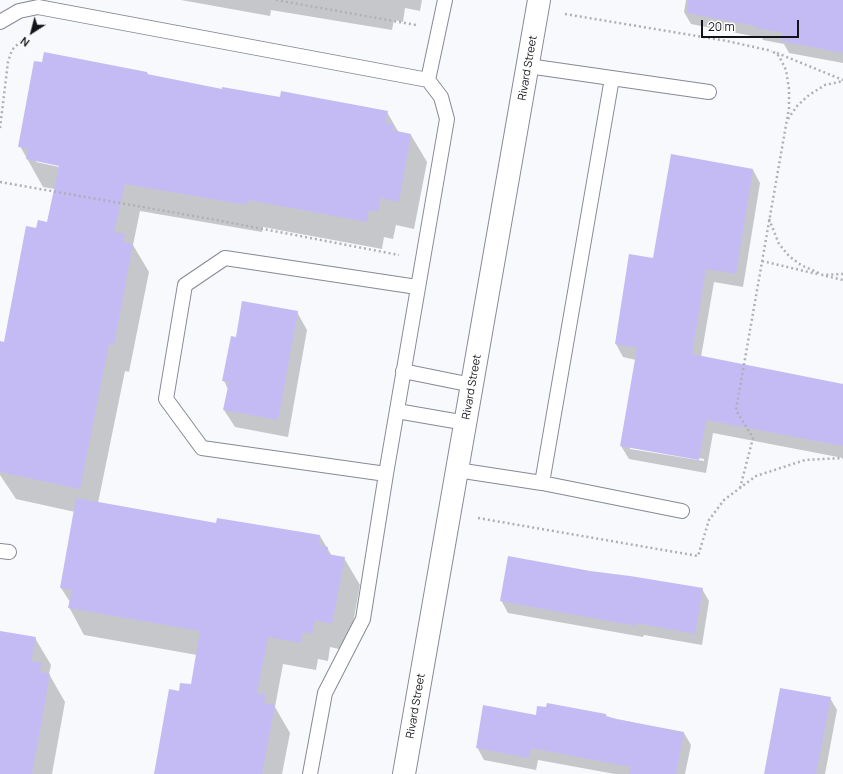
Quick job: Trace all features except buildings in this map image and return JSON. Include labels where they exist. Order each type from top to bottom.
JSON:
[{"type":"street","name":"Rivard Street","points":[[404,774],[539,0]]},
{"type":"lane","points":[[428,80],[445,0]]},
{"type":"lane","points":[[0,22],[19,11],[38,7],[428,80],[441,97],[447,118],[417,287],[363,619],[325,693],[310,774]]},
{"type":"lane","points":[[528,66],[708,92]]},
{"type":"lane","points":[[542,483],[612,78]]},
{"type":"lane","points":[[386,474],[202,448],[166,398],[185,285],[226,258],[417,287]]},
{"type":"lane","points":[[403,371],[472,385]]},
{"type":"lane","points":[[397,411],[466,422]]},
{"type":"lane","points":[[457,470],[542,483],[682,511]]},
{"type":"path","points":[[276,0],[416,25],[418,19]]},
{"type":"path","points":[[562,14],[727,41],[772,51],[843,81]]},
{"type":"path","points":[[0,128],[8,62],[12,50],[26,36]]},
{"type":"path","points":[[740,488],[753,438],[736,410],[789,108],[789,88],[786,70],[778,56],[772,51]]},
{"type":"path","points":[[787,120],[797,106],[809,95],[825,85],[843,81]]},
{"type":"path","points":[[0,182],[211,219],[404,256]]},
{"type":"path","points":[[769,219],[779,244],[789,256],[801,265],[823,275],[843,274]]},
{"type":"path","points":[[762,262],[843,280]]}]
